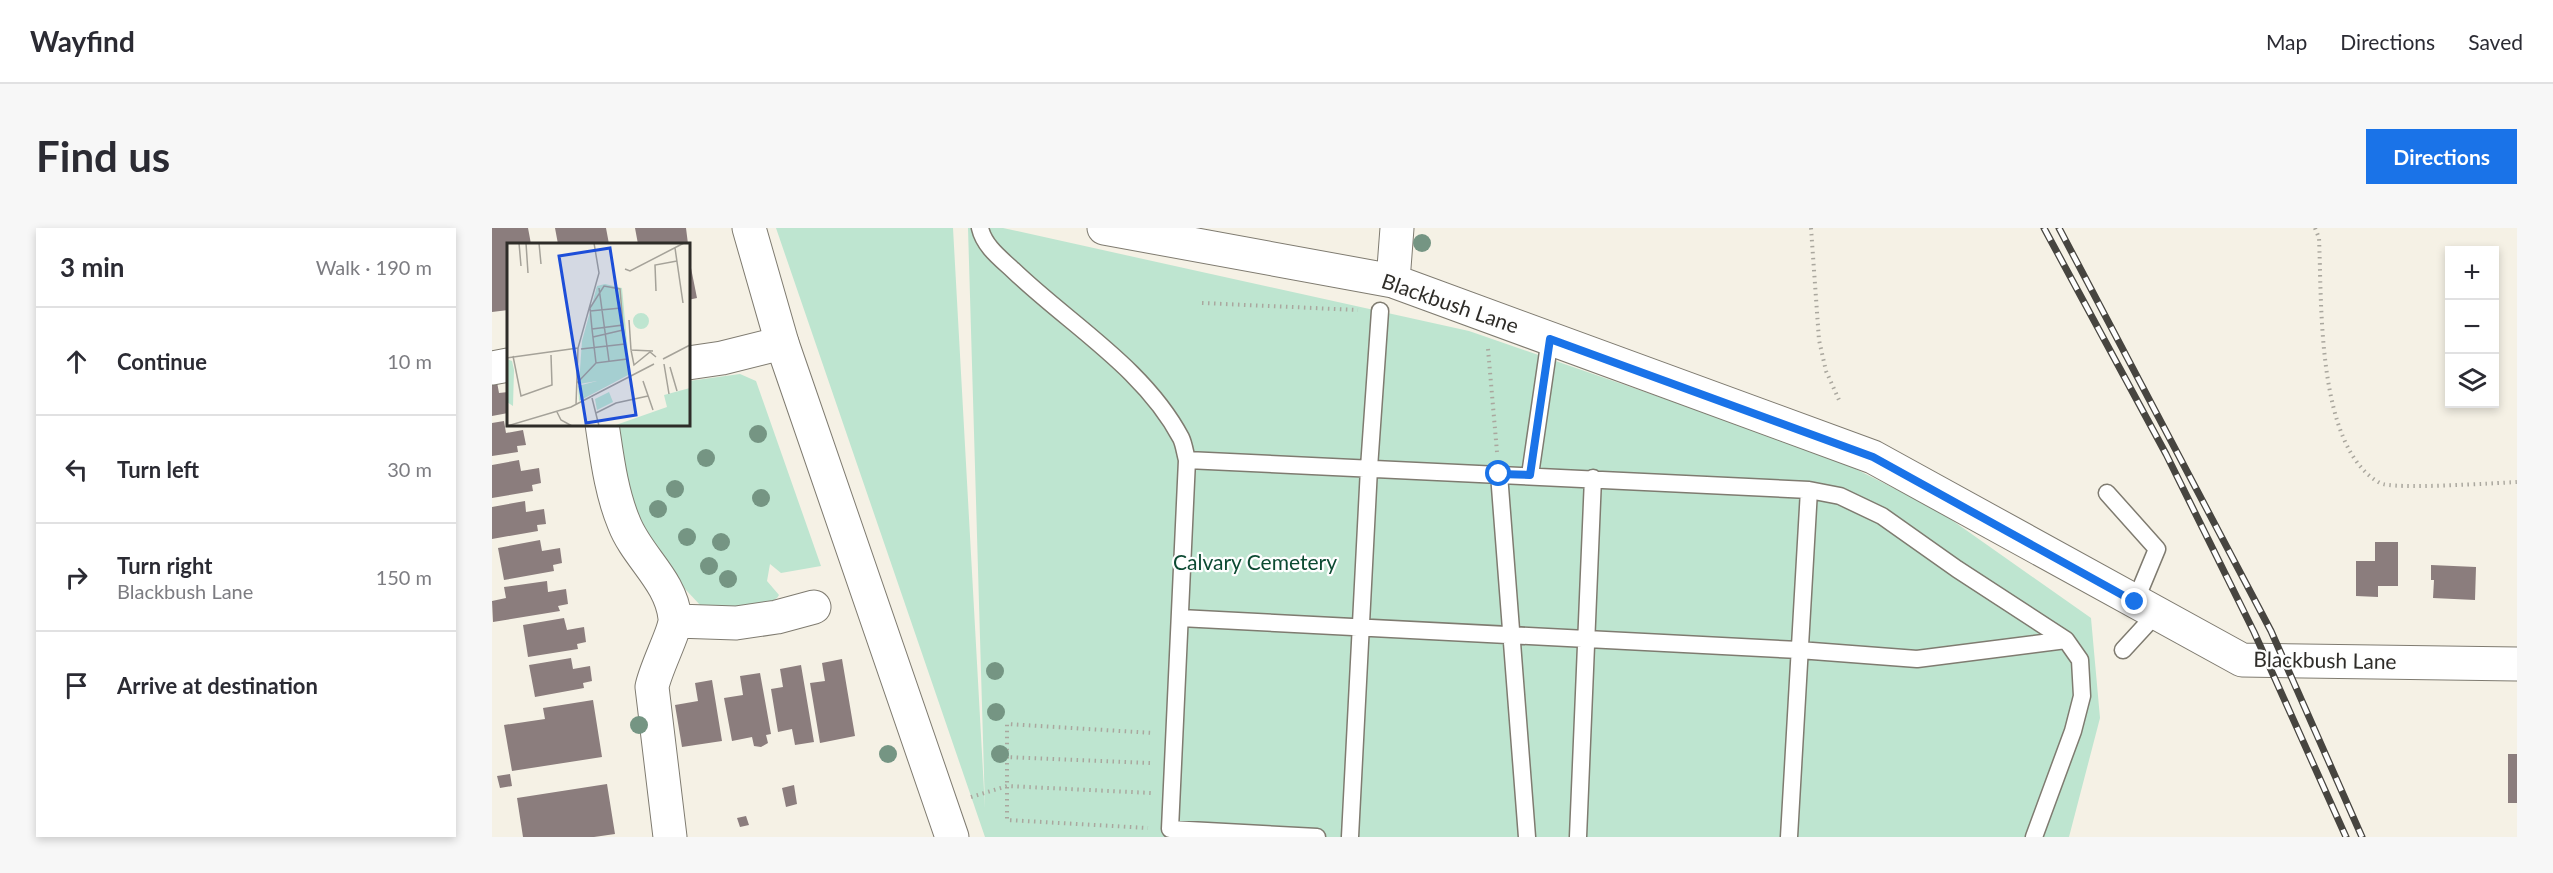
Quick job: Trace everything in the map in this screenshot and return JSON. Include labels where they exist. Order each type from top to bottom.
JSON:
[{"type":"street","points":[[749,228],[782,343],[952,837]]},
{"type":"street","name":"Blackbush Lane","points":[[1104,228],[1393,281],[1873,457],[2242,660],[2517,663]]},
{"type":"street","points":[[1393,281],[1397,228]]},
{"type":"street","points":[[690,363],[722,358],[782,343]]},
{"type":"street","points":[[492,368],[507,365]]},
{"type":"street","points":[[602,426],[612,482],[624,524],[670,597],[676,621],[654,673],[652,687],[670,837]]},
{"type":"street","points":[[676,621],[736,623],[777,617],[814,607]]},
{"type":"lane","points":[[980,228],[988,246],[1030,287],[1115,358],[1155,399],[1182,440],[1186,460],[1170,829],[1317,837]]},
{"type":"lane","points":[[1350,837],[1369,468],[1380,311]]},
{"type":"lane","points":[[1530,475],[1550,339]]},
{"type":"lane","points":[[1186,460],[1593,478],[1809,490],[1840,496],[1882,516],[1957,569],[2066,639],[2080,660],[2082,696],[2073,731],[2034,837]]},
{"type":"lane","points":[[1499,474],[1527,837]]},
{"type":"lane","points":[[1578,837],[1593,478]]},
{"type":"lane","points":[[1789,837],[1809,490]]},
{"type":"lane","points":[[2107,493],[2157,549],[2146,608],[2123,650]]},
{"type":"lane","points":[[1180,618],[1917,658],[2066,639]]},
{"type":"path","points":[[1811,228],[1819,340],[1826,371],[1839,400]]},
{"type":"path","points":[[2315,228],[2319,238],[2325,359],[2331,405],[2345,440],[2359,466],[2381,484],[2400,487],[2517,482]]},
{"type":"path","points":[[1170,829],[1007,820],[1007,724],[1174,734]]},
{"type":"path","points":[[1007,757],[1173,764]]},
{"type":"path","points":[[970,797],[1007,786],[1172,794]]},
{"type":"green space","name":"Calvary Cemetery","points":[[776,228],[953,228],[985,808],[968,228],[1003,228],[1469,331],[1830,456],[1939,511],[2091,618],[2100,718],[2069,837],[985,837]]},
{"type":"green space","points":[[740,374],[756,381],[821,566],[781,573],[770,564],[767,581],[779,595],[765,606],[714,610],[701,606],[686,590],[637,522],[617,426],[690,426],[690,381]]},
{"type":"building","points":[[492,228],[528,228],[531,243],[507,243],[507,310],[492,312]]},
{"type":"building","points":[[555,228],[606,228],[609,243],[558,243]]},
{"type":"building","points":[[635,228],[686,228],[688,243],[638,243]]},
{"type":"building","points":[[690,263],[697,298],[690,300]]},
{"type":"building","points":[[497,382],[499,393],[507,392],[507,413],[492,416],[492,383]]},
{"type":"building","points":[[504,421],[506,433],[523,430],[526,445],[517,446],[518,452],[492,456],[492,423]]},
{"type":"building","points":[[519,460],[521,471],[539,468],[541,483],[532,485],[533,491],[492,498],[492,465]]},
{"type":"building","points":[[525,501],[526,512],[544,509],[546,524],[537,525],[538,531],[492,539],[492,507]]},
{"type":"building","points":[[540,540],[542,551],[560,548],[562,563],[553,565],[554,571],[504,580],[498,548]]},
{"type":"building","points":[[2375,542],[2398,542],[2398,586],[2378,586],[2378,597],[2356,596],[2356,561],[2375,561]]},
{"type":"building","points":[[2431,565],[2476,567],[2475,600],[2433,598],[2434,580],[2431,580]]},
{"type":"building","points":[[547,581],[548,592],[566,589],[568,604],[558,606],[560,611],[493,622],[492,601],[506,598],[504,587]]},
{"type":"building","points":[[564,618],[567,630],[584,627],[586,642],[577,644],[578,649],[528,657],[523,625]]},
{"type":"building","points":[[571,658],[573,669],[590,666],[592,681],[583,683],[584,688],[535,697],[529,665]]},
{"type":"building","points":[[842,659],[855,736],[820,743],[810,683],[825,681],[822,663]]},
{"type":"building","points":[[801,665],[814,742],[795,745],[792,729],[778,732],[771,689],[783,687],[780,669]]},
{"type":"building","points":[[760,673],[771,734],[766,735],[768,743],[761,747],[754,746],[752,737],[732,741],[724,698],[743,695],[740,676]]},
{"type":"building","points":[[712,680],[722,741],[682,747],[675,705],[698,701],[695,683]]},
{"type":"building","points":[[593,700],[602,757],[512,771],[504,725],[545,719],[543,708]]},
{"type":"building","points":[[2508,754],[2517,754],[2517,803],[2508,803]]},
{"type":"building","points":[[510,774],[512,786],[500,788],[497,776]]},
{"type":"building","points":[[607,784],[615,834],[594,837],[523,837],[517,798]]},
{"type":"building","points":[[794,785],[797,804],[786,807],[782,788]]},
{"type":"building","points":[[746,816],[749,825],[740,827],[737,818]]},
{"type":"railway","points":[[2044,228],[2166,454],[2254,632],[2346,837]]},
{"type":"railway","points":[[2059,228],[2271,631],[2362,837]]},
{"type":"route","points":[[1499,474],[1530,475],[1550,339],[1873,457],[2135,602]]}]
